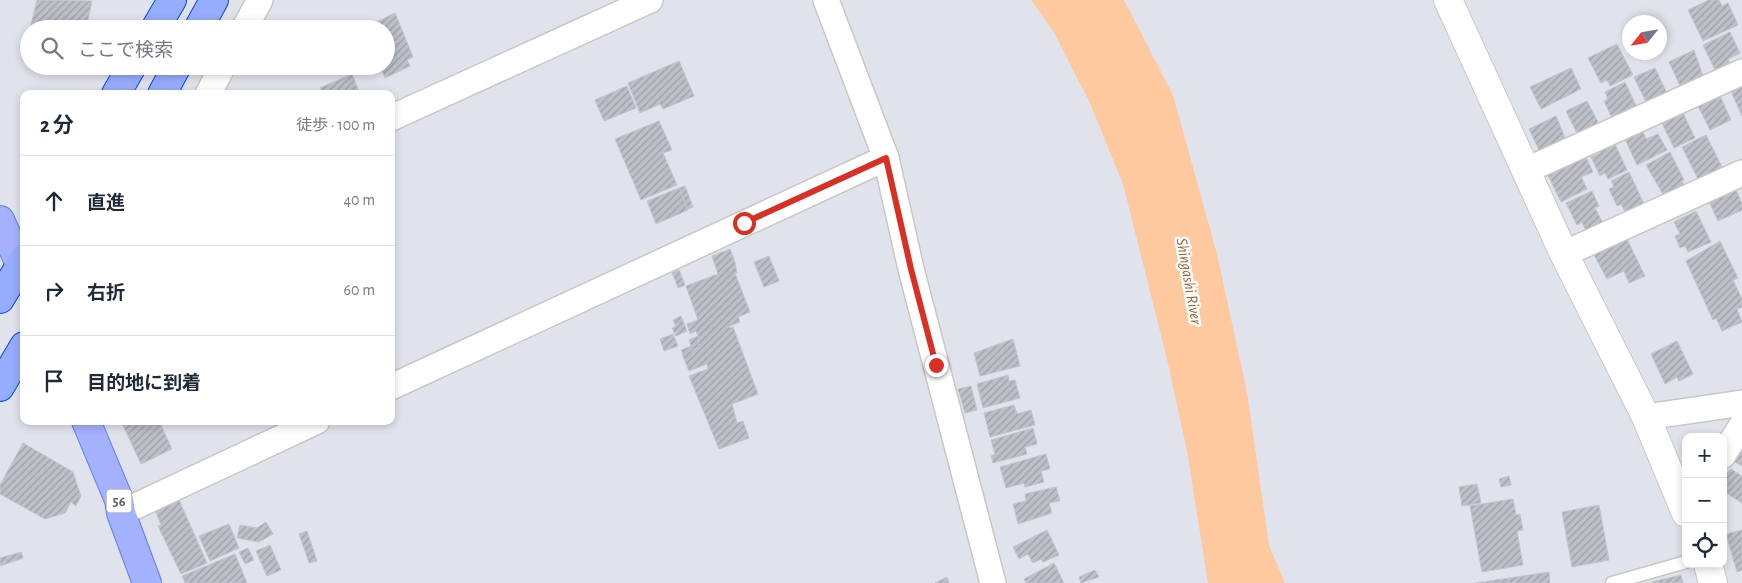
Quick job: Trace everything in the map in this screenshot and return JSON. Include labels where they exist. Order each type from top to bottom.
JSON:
[{"type":"highway","points":[[160,20],[172,0]]},
{"type":"highway","points":[[203,20],[214,0]]},
{"type":"highway","points":[[118,90],[127,75]]},
{"type":"highway","points":[[164,90],[172,75]]},
{"type":"highway","points":[[0,299],[20,270]]},
{"type":"highway","points":[[0,388],[20,353]]},
{"type":"main road","points":[[0,220],[20,260]]},
{"type":"main road","name":"56","points":[[88,425],[119,500],[121,513],[147,583]]},
{"type":"street","points":[[249,20],[260,0]]},
{"type":"street","points":[[395,116],[650,0]]},
{"type":"street","points":[[826,0],[886,158],[911,269],[993,583]]},
{"type":"street","points":[[1448,0],[1564,254],[1646,417],[1682,503]]},
{"type":"street","points":[[1526,171],[1742,72]]},
{"type":"street","points":[[210,90],[218,75]]},
{"type":"street","points":[[395,385],[886,158]]},
{"type":"street","points":[[1564,254],[1742,173]]},
{"type":"street","points":[[1646,417],[1742,403]]},
{"type":"street","points":[[121,513],[308,425]]},
{"type":"street","points":[[1727,448],[1742,425]]},
{"type":"street","points":[[1709,568],[1713,583]]},
{"type":"lane","points":[[1612,583],[1682,563]]},
{"type":"water","name":"Shingashi River","points":[[1031,0],[1124,0],[1173,95],[1217,254],[1247,392],[1269,545],[1285,583],[1208,583],[1187,451],[1166,355],[1123,184],[1089,101],[1052,29]]},
{"type":"building","points":[[37,0],[92,1],[88,20],[32,20]]},
{"type":"building","points":[[1709,0],[1719,0],[1722,6],[1728,3],[1738,25],[1703,41],[1688,10]]},
{"type":"building","points":[[395,13],[413,57],[407,60],[410,66],[395,73],[395,20],[381,20]]},
{"type":"building","points":[[1730,32],[1740,53],[1728,59],[1731,65],[1716,72],[1703,45]]},
{"type":"building","points":[[1617,44],[1622,54],[1622,60],[1625,60],[1633,75],[1610,86],[1607,80],[1601,83],[1588,58]]},
{"type":"building","points":[[1694,50],[1704,79],[1682,90],[1669,62]]},
{"type":"building","points":[[679,61],[694,96],[663,109],[660,104],[640,113],[628,83]]},
{"type":"building","points":[[1571,68],[1581,89],[1541,109],[1530,87]]},
{"type":"building","points":[[1655,68],[1668,96],[1648,106],[1634,77]]},
{"type":"building","points":[[352,75],[358,90],[321,90],[320,88]]},
{"type":"building","points":[[1625,82],[1638,110],[1619,119],[1616,114],[1611,116],[1604,101],[1608,99],[1605,92]]},
{"type":"building","points":[[1742,84],[1742,116],[1730,89]]},
{"type":"building","points":[[627,86],[636,108],[604,121],[595,100]]},
{"type":"building","points":[[1720,96],[1731,120],[1710,130],[1698,106]]},
{"type":"building","points":[[1587,101],[1600,126],[1579,137],[1566,111]]},
{"type":"building","points":[[1682,111],[1695,138],[1674,148],[1661,121]]},
{"type":"building","points":[[1556,116],[1568,145],[1541,154],[1529,129]]},
{"type":"building","points":[[659,121],[672,150],[663,153],[677,185],[641,200],[615,139]]},
{"type":"building","points":[[1642,130],[1646,139],[1658,134],[1667,150],[1637,165],[1625,139]]},
{"type":"building","points":[[1706,135],[1722,167],[1698,179],[1682,147]]},
{"type":"building","points":[[1614,142],[1627,170],[1608,179],[1605,173],[1600,176],[1591,157],[1600,153],[1598,150]]},
{"type":"building","points":[[1670,152],[1684,180],[1682,181],[1684,185],[1664,196],[1646,165]]},
{"type":"building","points":[[1585,155],[1593,172],[1581,177],[1587,189],[1561,202],[1547,173]]},
{"type":"building","points":[[1629,172],[1644,204],[1626,213],[1621,204],[1617,206],[1609,189],[1614,187],[1611,181]]},
{"type":"building","points":[[1734,185],[1742,204],[1742,210],[1718,221],[1707,197]]},
{"type":"building","points":[[685,186],[693,207],[688,209],[679,188]]},
{"type":"building","points":[[679,188],[688,210],[656,224],[647,201]]},
{"type":"building","points":[[1592,191],[1599,206],[1595,208],[1603,223],[1586,231],[1582,222],[1577,225],[1566,203]]},
{"type":"building","points":[[1696,211],[1711,242],[1688,252],[1685,246],[1680,248],[1675,236],[1680,234],[1674,222]]},
{"type":"building","points":[[1627,239],[1645,276],[1629,283],[1624,271],[1607,279],[1594,255]]},
{"type":"building","points":[[1720,241],[1738,278],[1733,280],[1742,299],[1742,307],[1737,309],[1742,322],[1722,331],[1716,318],[1713,320],[1686,261]]},
{"type":"building","points":[[730,249],[735,262],[737,273],[735,273],[750,312],[738,317],[740,322],[729,326],[730,328],[733,327],[758,394],[732,404],[737,423],[743,421],[749,438],[719,449],[689,376],[708,369],[707,364],[689,371],[682,354],[699,347],[697,342],[700,341],[696,331],[690,334],[687,324],[698,320],[686,286],[718,274],[712,256]]},
{"type":"building","points":[[769,256],[779,281],[764,287],[754,262]]},
{"type":"building","points":[[679,270],[685,285],[678,288],[672,272]]},
{"type":"building","points":[[681,316],[687,331],[676,336],[672,328],[676,326],[673,320]]},
{"type":"building","points":[[673,334],[678,346],[664,351],[660,339]]},
{"type":"building","points":[[698,336],[699,347],[683,354],[681,350],[691,346],[689,340]]},
{"type":"building","points":[[1013,339],[1020,366],[980,376],[974,353]]},
{"type":"building","points":[[1677,341],[1693,374],[1679,381],[1677,377],[1665,384],[1651,354]]},
{"type":"building","points":[[1008,375],[1009,381],[1015,380],[1020,398],[983,408],[977,384]]},
{"type":"building","points":[[971,386],[977,410],[965,413],[958,389]]},
{"type":"building","points":[[1014,405],[1017,414],[1031,410],[1035,425],[990,437],[984,413]]},
{"type":"building","points":[[123,425],[161,425],[172,449],[141,464]]},
{"type":"building","points":[[1033,428],[1037,444],[1025,447],[1027,454],[993,463],[991,456],[995,454],[991,440]]},
{"type":"building","points":[[23,443],[73,472],[81,496],[76,506],[71,502],[65,513],[45,519],[0,494],[0,485]]},
{"type":"building","points":[[1742,447],[1742,466],[1733,461]]},
{"type":"building","points":[[1046,454],[1050,469],[1041,471],[1044,482],[1025,487],[1024,483],[1006,488],[1000,467]]},
{"type":"building","points":[[1731,469],[1742,476],[1742,503],[1727,494],[1727,472]]},
{"type":"building","points":[[1509,476],[1511,485],[1501,487],[1499,479]]},
{"type":"building","points":[[1477,484],[1481,503],[1462,506],[1459,487]]},
{"type":"building","points":[[1056,487],[1060,501],[1049,503],[1052,513],[1018,524],[1013,504],[1026,501],[1025,494]]},
{"type":"building","points":[[1513,499],[1516,515],[1520,514],[1523,530],[1517,531],[1523,565],[1482,572],[1470,506]]},
{"type":"building","points":[[179,500],[207,563],[181,574],[158,526],[161,525],[155,510]]},
{"type":"building","points":[[1599,505],[1609,560],[1572,567],[1562,512]]},
{"type":"building","points":[[266,522],[273,534],[259,542],[237,538],[240,525],[257,528]]},
{"type":"building","points":[[229,524],[239,548],[210,561],[199,536]]},
{"type":"building","points":[[1047,530],[1059,555],[1043,562],[1041,559],[1033,563],[1028,554],[1019,559],[1013,547]]},
{"type":"building","points":[[1742,530],[1742,570],[1737,572],[1727,537],[1727,534]]},
{"type":"building","points":[[307,531],[317,561],[309,563],[299,534]]},
{"type":"building","points":[[270,545],[281,570],[267,576],[256,551]]},
{"type":"building","points":[[248,548],[254,560],[245,564],[239,552]]},
{"type":"building","points":[[21,552],[23,558],[0,566],[0,558]]},
{"type":"building","points":[[235,554],[247,583],[185,583],[182,576]]},
{"type":"building","points":[[1054,563],[1064,583],[1026,583],[1024,579]]},
{"type":"building","points":[[1095,570],[1099,577],[1081,583],[1079,577]]},
{"type":"building","points":[[1549,572],[1550,583],[1476,583]]},
{"type":"building","points":[[1681,575],[1683,583],[1652,583],[1652,582]]},
{"type":"building","points":[[947,577],[949,583],[935,583]]},
{"type":"route","points":[[744,223],[886,158],[911,269],[936,365]]}]
